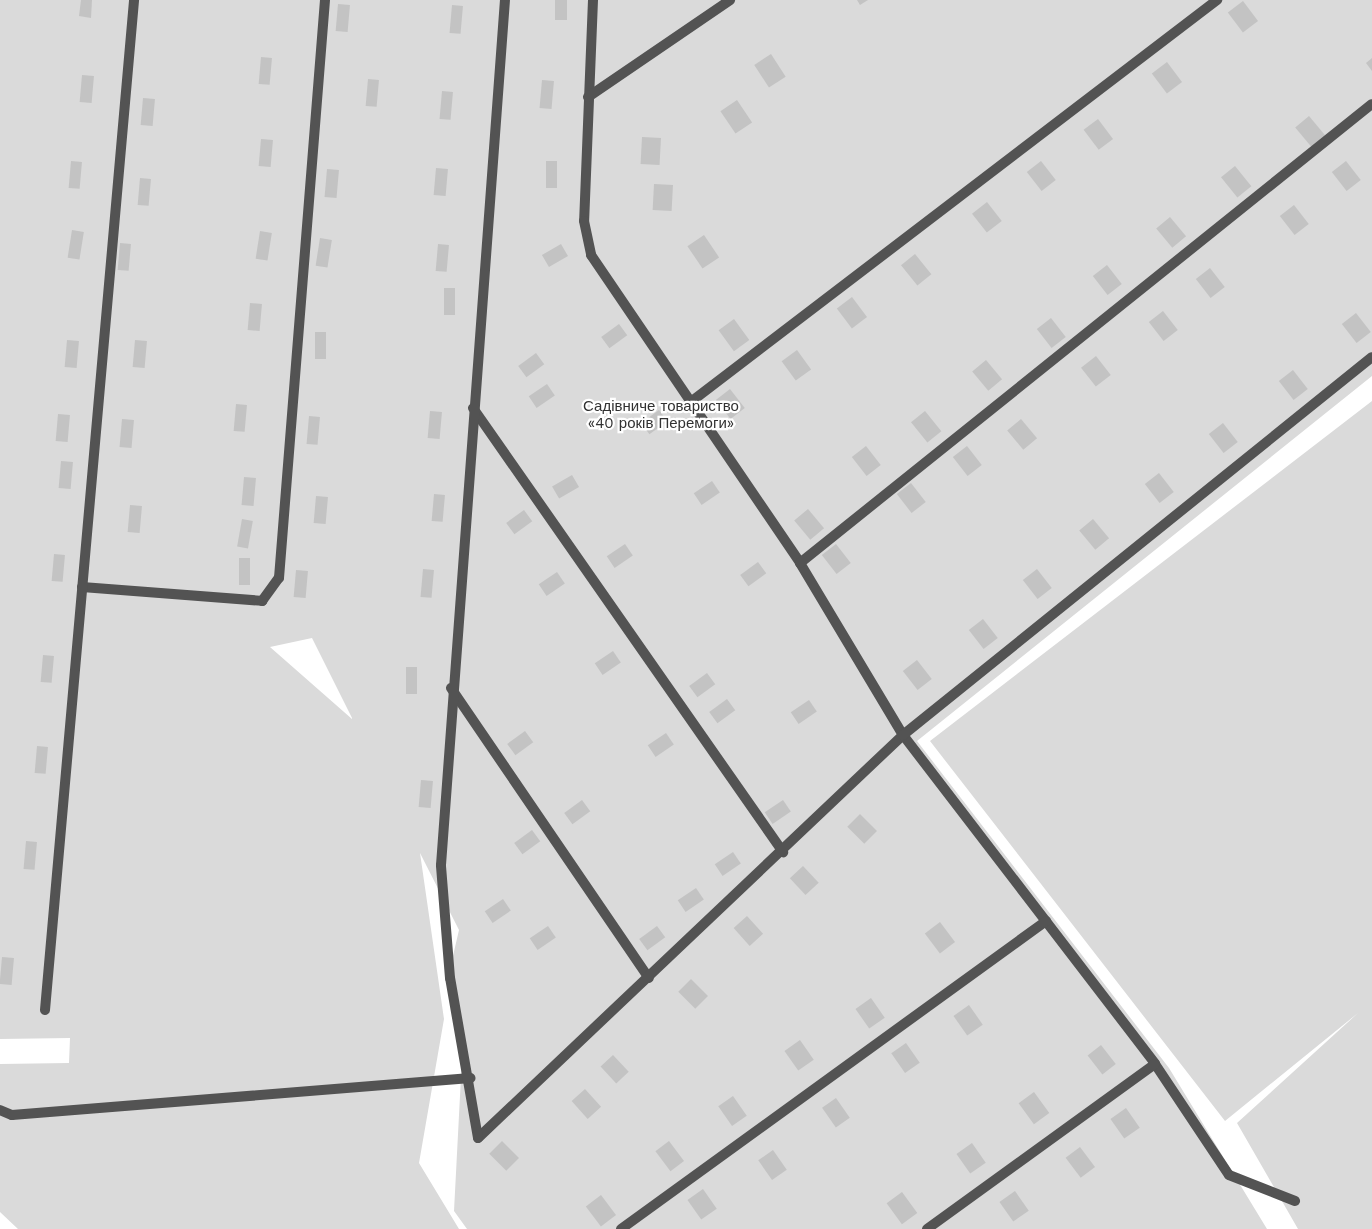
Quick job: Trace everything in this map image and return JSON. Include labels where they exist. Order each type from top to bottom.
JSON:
[{"type":"lane","points":[[45,1010],[134,0]]},
{"type":"lane","points":[[82,588],[262,601],[279,578],[325,0]]},
{"type":"lane","points":[[505,0],[451,688],[441,865],[450,978],[471,1078],[478,1138],[783,852],[903,735],[1372,357]]},
{"type":"lane","points":[[592,0],[584,221],[591,255],[692,401],[800,563],[903,735],[1155,1064],[1230,1175],[1295,1201]]},
{"type":"lane","points":[[588,98],[730,0]]},
{"type":"lane","points":[[692,401],[1217,0]]},
{"type":"lane","points":[[800,563],[1372,104]]},
{"type":"lane","points":[[474,408],[783,852]]},
{"type":"lane","points":[[451,688],[649,978]]},
{"type":"lane","points":[[621,1229],[1046,920]]},
{"type":"lane","points":[[927,1229],[1155,1064]]},
{"type":"lane","points":[[0,1110],[12,1114],[471,1078]]},
{"type":"green space","name":"Садівниче товариство «40 років Перемоги»","points":[[0,0],[1372,0],[1372,376],[917,741],[1169,1068],[1267,1229],[467,1229],[454,1211],[463,1038],[452,960],[459,930],[420,853],[444,1019],[419,1163],[459,1229],[18,1229],[0,1212],[0,1064],[69,1063],[70,1038],[0,1039]],"holes":[[[312,638],[352,719],[270,647]]]},
{"type":"green space","points":[[1372,401],[1372,1229],[1298,1229],[1237,1123],[1358,1013],[1225,1121],[930,741]]},
{"type":"building","points":[[81,0],[92,0],[91,18],[79,16]]},
{"type":"building","points":[[555,0],[567,0],[567,20],[555,20]]},
{"type":"building","points":[[857,0],[868,0],[860,5]]},
{"type":"building","points":[[1243,1],[1258,21],[1243,32],[1228,12]]},
{"type":"building","points":[[338,4],[350,5],[348,32],[336,31]]},
{"type":"building","points":[[452,5],[463,6],[461,34],[450,33]]},
{"type":"building","points":[[771,54],[786,77],[769,88],[754,65]]},
{"type":"building","points":[[261,57],[272,58],[270,85],[259,84]]},
{"type":"building","points":[[1372,58],[1372,71],[1366,63]]},
{"type":"building","points":[[1167,62],[1182,82],[1167,93],[1152,73]]},
{"type":"building","points":[[82,75],[94,76],[92,103],[80,102]]},
{"type":"building","points":[[368,79],[379,80],[377,107],[366,106]]},
{"type":"building","points":[[542,80],[554,81],[552,109],[540,108]]},
{"type":"building","points":[[442,91],[453,92],[451,120],[440,119]]},
{"type":"building","points":[[143,98],[155,99],[153,126],[141,125]]},
{"type":"building","points":[[737,100],[752,122],[736,134],[720,111]]},
{"type":"building","points":[[1309,116],[1325,135],[1311,147],[1295,128]]},
{"type":"building","points":[[1098,119],[1113,139],[1099,150],[1084,130]]},
{"type":"building","points":[[642,137],[661,138],[660,165],[641,164]]},
{"type":"building","points":[[261,139],[273,140],[271,167],[259,166]]},
{"type":"building","points":[[71,161],[82,162],[80,189],[69,188]]},
{"type":"building","points":[[546,161],[557,161],[557,188],[546,188]]},
{"type":"building","points":[[1041,161],[1056,180],[1042,191],[1027,172]]},
{"type":"building","points":[[1346,161],[1361,180],[1347,191],[1332,172]]},
{"type":"building","points":[[1235,166],[1251,186],[1237,198],[1221,177]]},
{"type":"building","points":[[436,168],[448,169],[446,196],[434,195]]},
{"type":"building","points":[[327,169],[339,170],[337,198],[325,197]]},
{"type":"building","points":[[140,178],[151,179],[149,206],[138,205]]},
{"type":"building","points":[[654,184],[673,185],[672,211],[653,210]]},
{"type":"building","points":[[987,202],[1002,221],[987,233],[972,214]]},
{"type":"building","points":[[1294,205],[1309,224],[1295,235],[1280,216]]},
{"type":"building","points":[[1170,217],[1186,236],[1172,248],[1156,229]]},
{"type":"building","points":[[72,230],[84,232],[79,260],[68,258]]},
{"type":"building","points":[[260,231],[272,233],[267,261],[256,259]]},
{"type":"building","points":[[704,235],[719,257],[703,269],[687,246]]},
{"type":"building","points":[[320,238],[332,240],[327,268],[316,266]]},
{"type":"building","points":[[120,243],[131,244],[129,271],[118,270]]},
{"type":"building","points":[[438,244],[449,245],[447,272],[436,271]]},
{"type":"building","points":[[561,244],[568,256],[549,267],[542,255]]},
{"type":"building","points":[[915,254],[931,274],[917,286],[901,265]]},
{"type":"building","points":[[1107,265],[1122,284],[1108,295],[1093,276]]},
{"type":"building","points":[[1210,268],[1225,287],[1211,298],[1196,279]]},
{"type":"building","points":[[444,288],[455,288],[455,315],[444,315]]},
{"type":"building","points":[[852,297],[867,317],[852,328],[837,308]]},
{"type":"building","points":[[250,303],[262,304],[260,331],[248,330]]},
{"type":"building","points":[[1163,311],[1178,330],[1164,341],[1149,322]]},
{"type":"building","points":[[1356,313],[1371,332],[1357,343],[1342,324]]},
{"type":"building","points":[[1051,318],[1066,337],[1052,348],[1037,329]]},
{"type":"building","points":[[734,319],[749,340],[734,351],[719,330]]},
{"type":"building","points":[[619,324],[627,335],[609,348],[601,337]]},
{"type":"building","points":[[315,332],[326,332],[326,359],[315,359]]},
{"type":"building","points":[[67,340],[79,341],[77,368],[65,367]]},
{"type":"building","points":[[135,340],[147,341],[145,368],[133,367]]},
{"type":"building","points":[[797,350],[811,369],[796,381],[782,361]]},
{"type":"building","points":[[536,353],[544,364],[526,377],[518,366]]},
{"type":"building","points":[[1096,356],[1111,375],[1096,387],[1081,368]]},
{"type":"building","points":[[986,360],[1002,379],[988,391],[972,372]]},
{"type":"building","points":[[1293,370],[1308,389],[1294,400],[1279,381]]},
{"type":"building","points":[[547,384],[555,396],[537,408],[529,396]]},
{"type":"building","points":[[730,389],[745,408],[731,419],[716,400]]},
{"type":"building","points":[[236,404],[247,405],[245,432],[234,431]]},
{"type":"building","points":[[659,410],[667,421],[649,434],[641,423]]},
{"type":"building","points":[[430,411],[442,412],[440,439],[428,438]]},
{"type":"building","points":[[925,411],[941,431],[927,443],[911,422]]},
{"type":"building","points":[[58,414],[70,415],[68,442],[56,441]]},
{"type":"building","points":[[309,416],[320,417],[318,445],[307,444]]},
{"type":"building","points":[[122,419],[134,420],[132,448],[120,447]]},
{"type":"building","points":[[1021,419],[1037,438],[1023,450],[1007,431]]},
{"type":"building","points":[[1223,423],[1238,442],[1224,453],[1209,434]]},
{"type":"building","points":[[866,446],[881,465],[867,476],[852,457]]},
{"type":"building","points":[[967,446],[982,465],[968,476],[953,457]]},
{"type":"building","points":[[61,461],[73,462],[71,489],[59,488]]},
{"type":"building","points":[[1159,473],[1174,492],[1160,503],[1145,484]]},
{"type":"building","points":[[572,475],[579,487],[559,499],[552,487]]},
{"type":"building","points":[[244,477],[256,478],[254,506],[242,505]]},
{"type":"building","points":[[712,481],[720,493],[702,505],[694,493]]},
{"type":"building","points":[[911,483],[926,502],[912,513],[897,494]]},
{"type":"building","points":[[434,494],[445,495],[443,522],[432,521]]},
{"type":"building","points":[[316,496],[328,497],[326,524],[314,523]]},
{"type":"building","points":[[130,505],[142,506],[140,533],[128,532]]},
{"type":"building","points":[[808,509],[824,528],[810,540],[794,521]]},
{"type":"building","points":[[524,510],[532,521],[514,534],[506,523]]},
{"type":"building","points":[[242,519],[253,521],[248,548],[237,547]]},
{"type":"building","points":[[1093,519],[1109,538],[1095,550],[1079,531]]},
{"type":"building","points":[[625,544],[633,556],[615,568],[607,556]]},
{"type":"building","points":[[836,544],[851,563],[837,574],[822,555]]},
{"type":"building","points":[[54,554],[65,555],[63,582],[52,581]]},
{"type":"building","points":[[239,558],[250,558],[250,585],[239,585]]},
{"type":"building","points":[[758,562],[766,573],[748,586],[740,575]]},
{"type":"building","points":[[423,569],[434,570],[432,598],[421,597]]},
{"type":"building","points":[[1037,569],[1052,588],[1038,599],[1023,580]]},
{"type":"building","points":[[296,570],[308,571],[306,598],[294,597]]},
{"type":"building","points":[[557,572],[565,584],[547,596],[539,584]]},
{"type":"building","points":[[983,619],[998,638],[984,649],[969,630]]},
{"type":"building","points":[[613,651],[621,663],[603,675],[595,663]]},
{"type":"building","points":[[43,655],[54,656],[52,683],[41,682]]},
{"type":"building","points":[[917,660],[932,679],[918,690],[903,671]]},
{"type":"building","points":[[406,667],[417,667],[417,694],[406,694]]},
{"type":"building","points":[[707,673],[715,684],[697,697],[689,686]]},
{"type":"building","points":[[727,699],[735,710],[717,723],[709,712]]},
{"type":"building","points":[[809,700],[817,712],[799,724],[791,712]]},
{"type":"building","points":[[525,731],[533,742],[515,755],[507,744]]},
{"type":"building","points":[[666,733],[674,745],[656,757],[648,745]]},
{"type":"building","points":[[37,746],[48,747],[46,774],[35,773]]},
{"type":"building","points":[[421,780],[433,781],[431,808],[419,807]]},
{"type":"building","points":[[582,800],[590,811],[572,824],[564,813]]},
{"type":"building","points":[[783,800],[791,812],[773,824],[765,812]]},
{"type":"building","points":[[860,814],[877,831],[864,844],[847,827]]},
{"type":"building","points":[[532,830],[540,841],[522,854],[514,843]]},
{"type":"building","points":[[26,841],[37,842],[35,870],[24,869]]},
{"type":"building","points":[[733,852],[741,864],[723,876],[715,864]]},
{"type":"building","points":[[803,866],[819,883],[806,895],[790,878]]},
{"type":"building","points":[[696,888],[704,900],[686,912],[678,900]]},
{"type":"building","points":[[503,899],[511,911],[493,923],[485,911]]},
{"type":"building","points":[[747,916],[763,934],[750,946],[734,928]]},
{"type":"building","points":[[940,922],[955,942],[940,953],[925,933]]},
{"type":"building","points":[[548,926],[556,938],[538,950],[530,938]]},
{"type":"building","points":[[657,926],[665,937],[647,950],[639,939]]},
{"type":"building","points":[[2,957],[14,958],[12,985],[0,984]]},
{"type":"building","points":[[691,979],[708,996],[695,1009],[678,992]]},
{"type":"building","points":[[871,998],[885,1018],[869,1029],[855,1009]]},
{"type":"building","points":[[969,1005],[983,1025],[967,1036],[953,1016]]},
{"type":"building","points":[[800,1040],[814,1060],[798,1071],[784,1051]]},
{"type":"building","points":[[906,1043],[920,1063],[905,1073],[891,1053]]},
{"type":"building","points":[[1101,1045],[1116,1064],[1102,1074],[1088,1055]]},
{"type":"building","points":[[613,1055],[629,1072],[616,1083],[601,1067]]},
{"type":"building","points":[[585,1089],[601,1107],[588,1119],[572,1101]]},
{"type":"building","points":[[1034,1092],[1049,1113],[1034,1124],[1019,1103]]},
{"type":"building","points":[[733,1096],[747,1116],[732,1126],[718,1106]]},
{"type":"building","points":[[836,1098],[850,1118],[836,1127],[822,1108]]},
{"type":"building","points":[[1126,1108],[1140,1128],[1124,1139],[1110,1119]]},
{"type":"building","points":[[502,1141],[519,1158],[506,1171],[489,1154]]},
{"type":"building","points":[[669,1141],[684,1161],[670,1171],[655,1151]]},
{"type":"building","points":[[972,1143],[986,1163],[970,1174],[956,1154]]},
{"type":"building","points":[[1080,1147],[1095,1167],[1081,1178],[1066,1158]]},
{"type":"building","points":[[773,1150],[787,1170],[772,1180],[758,1160]]},
{"type":"building","points":[[703,1189],[717,1209],[701,1220],[687,1200]]},
{"type":"building","points":[[1015,1191],[1029,1211],[1013,1222],[999,1202]]},
{"type":"building","points":[[902,1192],[917,1213],[902,1224],[887,1203]]},
{"type":"building","points":[[601,1195],[616,1215],[601,1226],[586,1206]]}]
